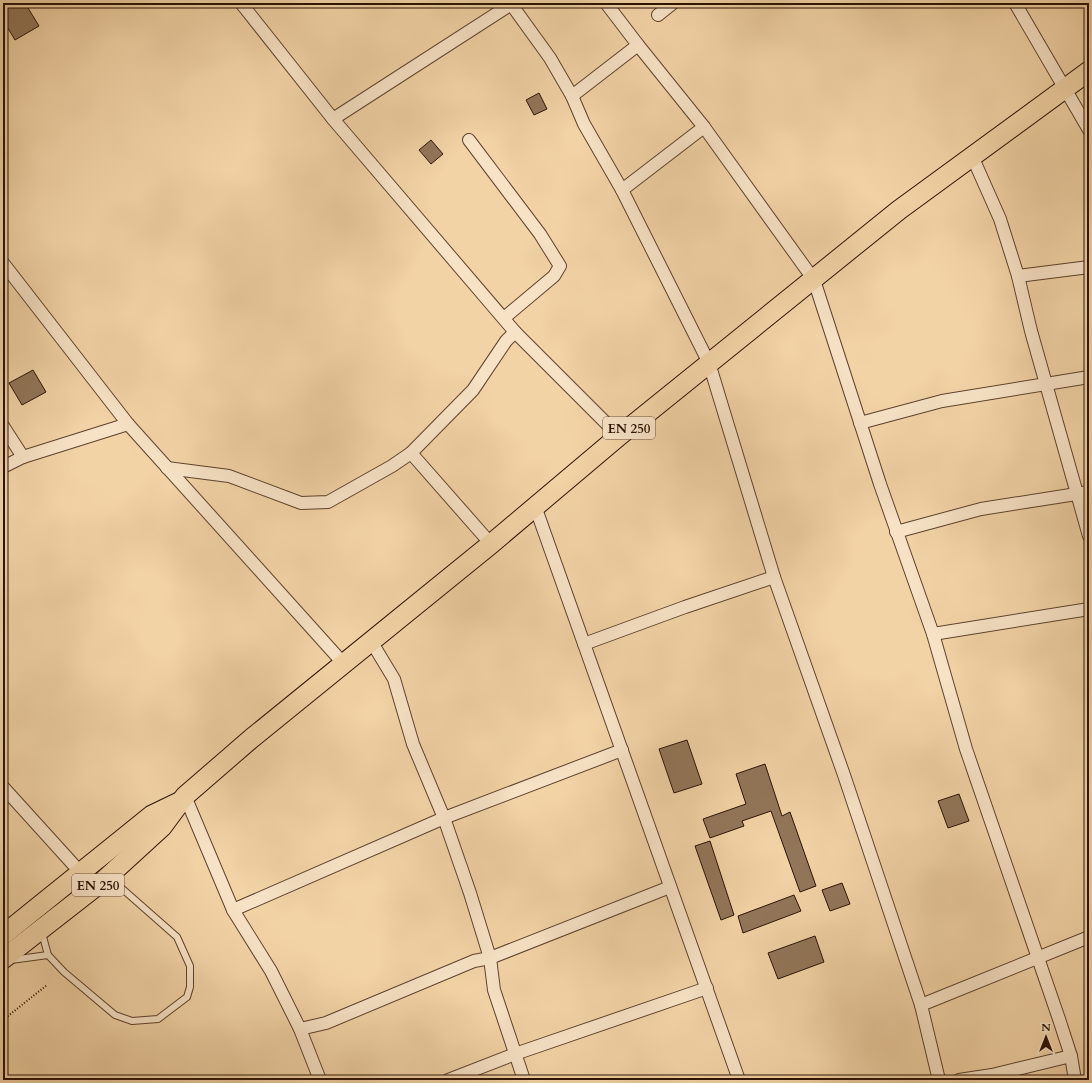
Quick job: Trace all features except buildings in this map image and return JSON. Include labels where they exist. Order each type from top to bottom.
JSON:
[{"type":"main road","name":"EN 250","points":[[3,960],[39,918],[96,870],[162,827],[184,798],[343,663],[492,544],[619,436],[894,214],[1089,71]]},
{"type":"main road","name":"EN 250","points":[[3,935],[90,891],[96,870]]},
{"type":"street","points":[[241,3],[332,118],[515,332],[619,436]]},
{"type":"street","points":[[606,3],[704,127],[814,280],[896,532],[933,634],[966,749],[1071,1056],[1075,1080]]},
{"type":"street","points":[[658,15],[673,3]]},
{"type":"street","points":[[1015,3],[1089,130]]},
{"type":"street","points":[[332,118],[512,4],[550,58],[572,96],[584,124],[622,190],[709,364],[774,576],[846,782],[921,1005],[939,1080]]},
{"type":"street","points":[[572,96],[638,45]]},
{"type":"street","points":[[622,190],[704,127]]},
{"type":"street","points":[[469,140],[540,234],[560,266],[554,276],[504,318]]},
{"type":"street","points":[[972,156],[1000,219],[1018,276],[1046,384],[1083,493],[1089,536]]},
{"type":"street","points":[[3,263],[128,424],[343,663]]},
{"type":"street","points":[[1018,276],[1089,267]]},
{"type":"street","points":[[167,468],[229,476],[301,503],[328,502],[392,466],[411,453],[473,390],[506,341],[515,332]]},
{"type":"street","points":[[860,423],[942,401],[1089,376]]},
{"type":"street","points":[[3,467],[23,457],[128,424]]},
{"type":"street","points":[[3,426],[23,457]]},
{"type":"street","points":[[411,453],[492,544]]},
{"type":"street","points":[[896,532],[981,509],[1083,493]]},
{"type":"street","points":[[535,506],[739,1080]]},
{"type":"street","points":[[584,644],[774,576]]},
{"type":"street","points":[[933,634],[1089,609]]},
{"type":"street","points":[[371,641],[394,679],[413,744],[444,818],[470,893],[490,958],[494,990],[524,1080]]},
{"type":"street","points":[[233,910],[444,818],[622,750]]},
{"type":"street","points":[[3,787],[96,870]]},
{"type":"street","points":[[184,798],[233,910],[271,971],[300,1030],[320,1080]]},
{"type":"street","points":[[300,1030],[326,1023],[474,961],[490,958],[670,887]]},
{"type":"street","points":[[921,1005],[1089,937]]},
{"type":"street","points":[[448,1080],[515,1054],[707,988]]},
{"type":"street","points":[[959,1080],[1071,1056]]},
{"type":"lane","points":[[39,918],[48,955],[64,972],[115,1015],[132,1021],[158,1019],[187,997],[190,987],[190,966],[177,937],[96,870]]},
{"type":"lane","points":[[3,960],[48,955]]},
{"type":"path","points":[[3,1020],[47,985]]}]
